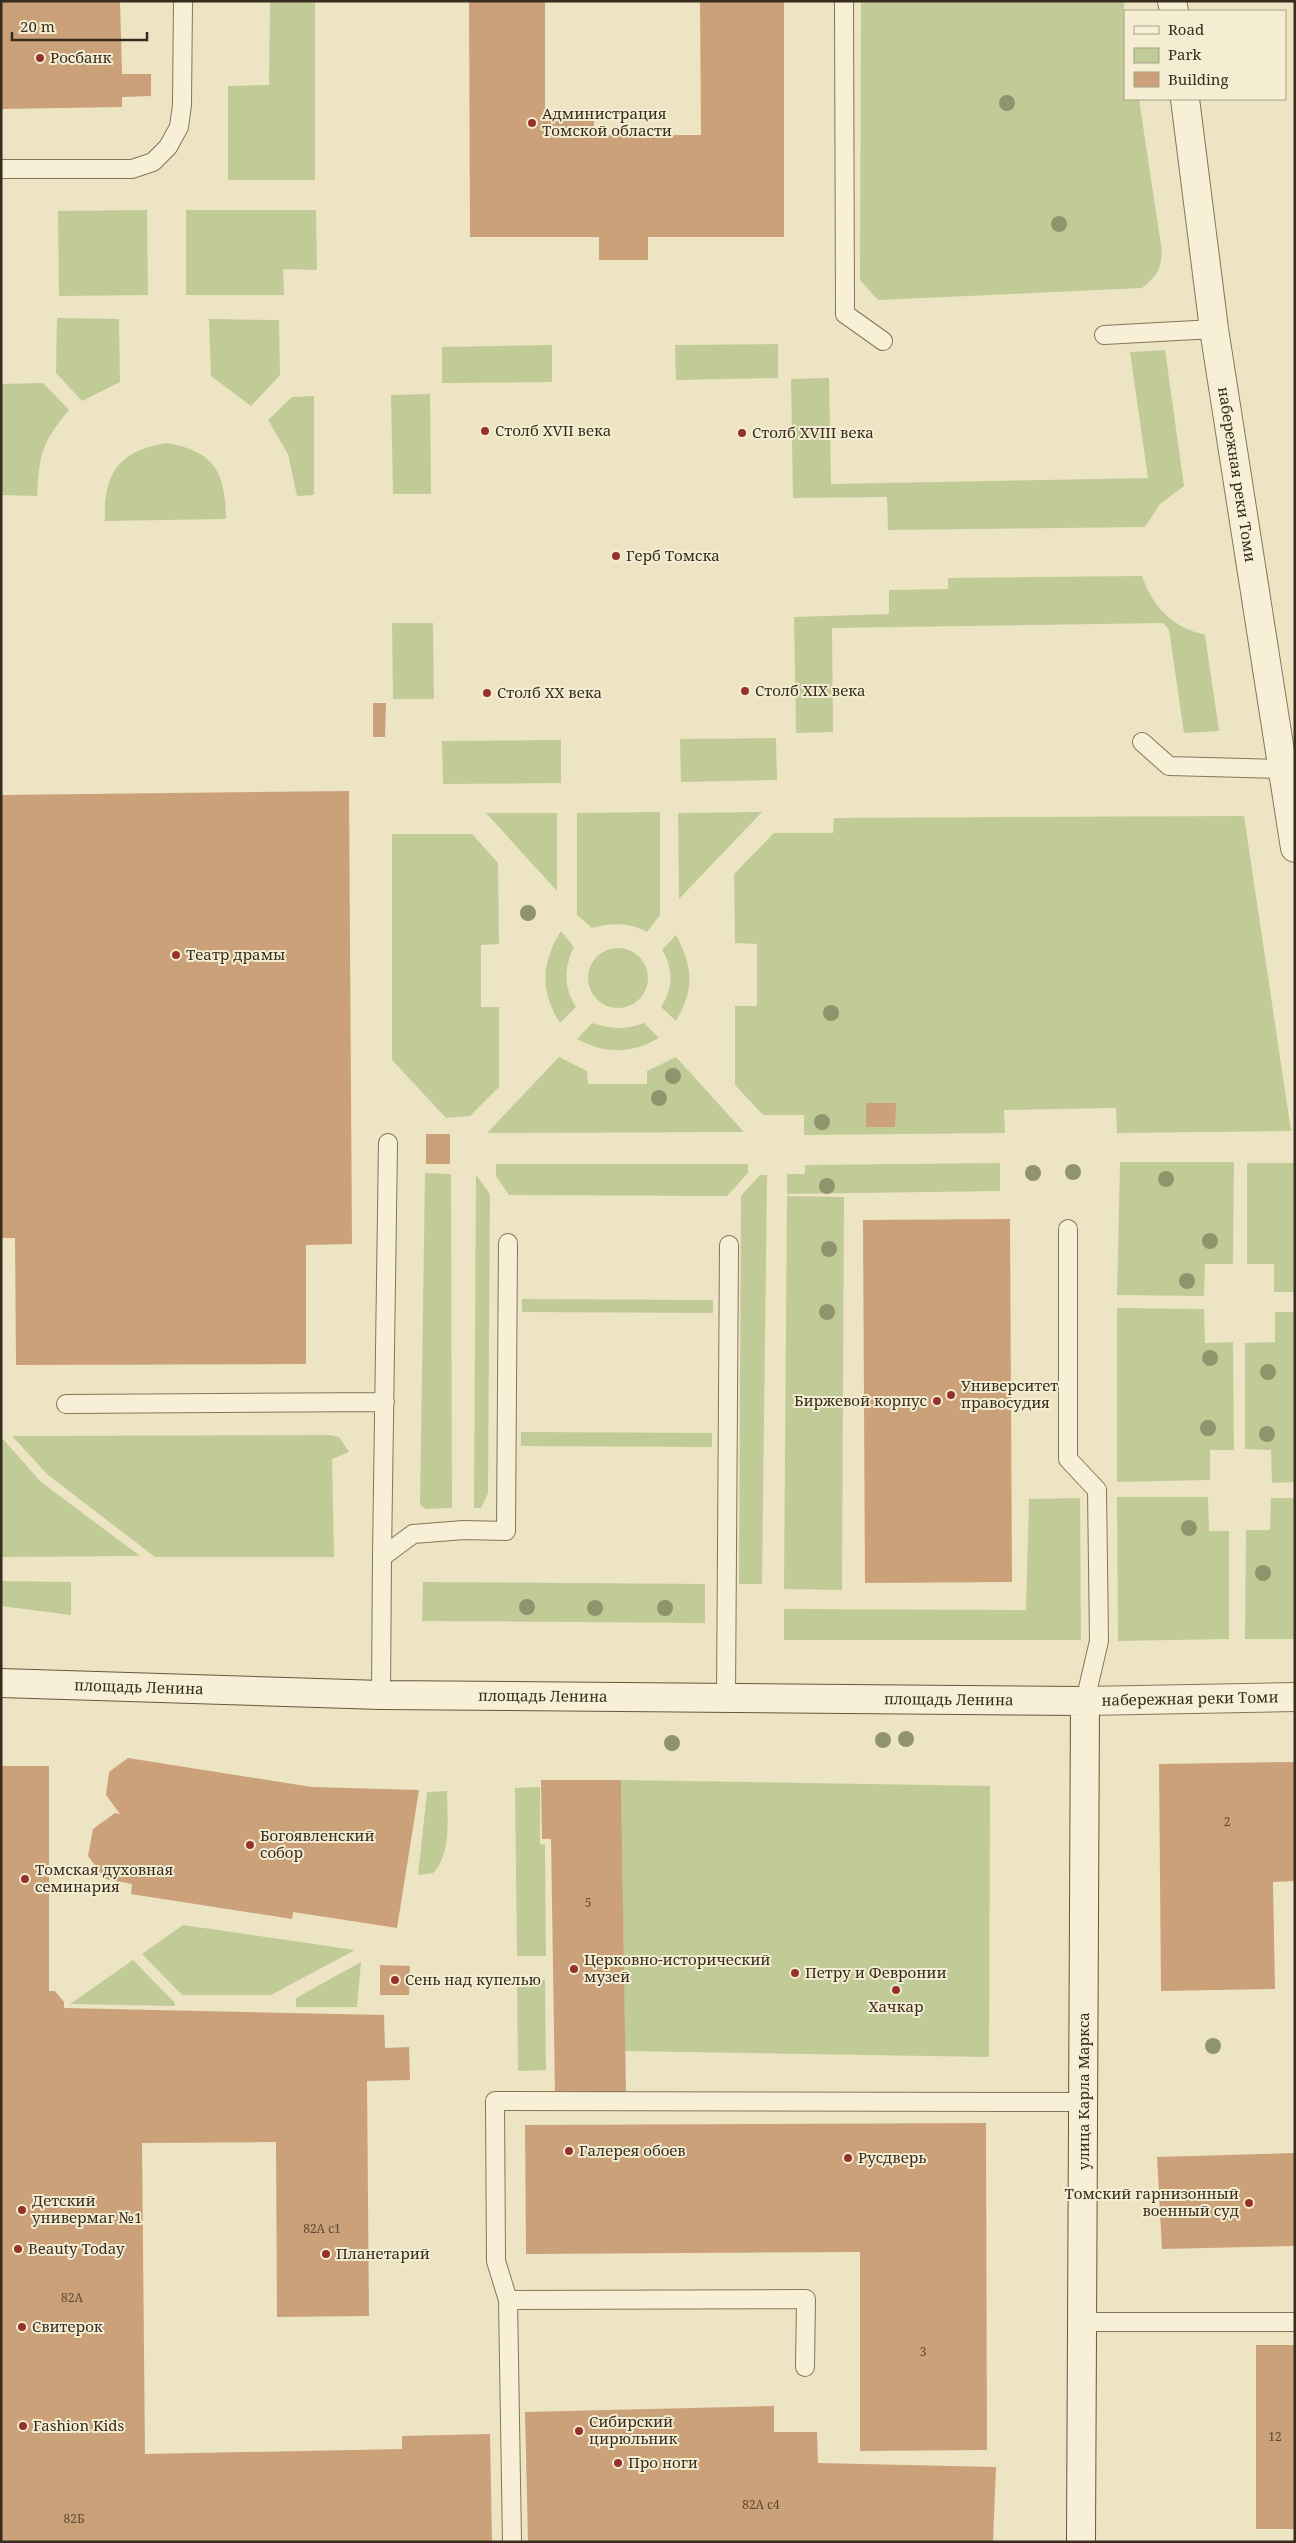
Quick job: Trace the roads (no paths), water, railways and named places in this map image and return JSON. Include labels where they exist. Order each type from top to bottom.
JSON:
[{"type":"street","name":"набережная реки Томи","points":[[1185,100],[1214,329],[1295,848]]},
{"type":"street","name":"площадь Ленина","points":[[1,1683],[381,1695],[1086,1701]]},
{"type":"street","name":"набережная реки Томи","points":[[1086,1701],[1295,1697]]},
{"type":"street","name":"улица Карла Маркса","points":[[1081,2542],[1086,1701]]},
{"type":"lane","points":[[1,169],[132,169],[153,162],[168,147],[179,127],[182,105],[183,1]]},
{"type":"lane","points":[[844,1],[845,314],[883,341]]},
{"type":"lane","points":[[1104,335],[1214,329]]},
{"type":"lane","points":[[1142,742],[1169,766],[1282,769]]},
{"type":"lane","points":[[381,1695],[388,1143]]},
{"type":"lane","points":[[1068,1229],[1068,1459],[1097,1490],[1099,1641],[1086,1701]]},
{"type":"lane","points":[[382,1557],[413,1534],[464,1530],[506,1531],[508,1243]]},
{"type":"lane","points":[[726,1699],[729,1245]]},
{"type":"lane","points":[[66,1404],[384,1402]]},
{"type":"lane","points":[[512,2542],[508,2300],[496,2261],[495,2101],[1084,2102]]},
{"type":"lane","points":[[508,2300],[806,2299],[805,2367]]},
{"type":"lane","points":[[1083,2322],[1295,2322]]},
{"type":"place","name":"Росбанк","points":[[40,58]]},
{"type":"place","name":"Администрация Томской области","points":[[532,123]]},
{"type":"place","name":"Столб XVII века","points":[[485,431]]},
{"type":"place","name":"Столб XVIII века","points":[[742,433]]},
{"type":"place","name":"Герб Томска","points":[[616,556]]},
{"type":"place","name":"Столб XIX века","points":[[745,691]]},
{"type":"place","name":"Столб XX века","points":[[487,693]]},
{"type":"place","name":"Театр драмы","points":[[176,955]]},
{"type":"place","name":"Университет правосудия","points":[[951,1395]]},
{"type":"place","name":"Биржевой корпус","points":[[937,1401]]},
{"type":"place","name":"Богоявленский собор","points":[[250,1845]]},
{"type":"place","name":"Томская духовная семинария","points":[[25,1879]]},
{"type":"place","name":"Церковно-исторический музей","points":[[574,1969]]},
{"type":"place","name":"Петру и Февронии","points":[[795,1973]]},
{"type":"place","name":"Сень над купелью","points":[[395,1980]]},
{"type":"place","name":"Хачкар","points":[[896,1990]]},
{"type":"place","name":"Галерея обоев","points":[[569,2151]]},
{"type":"place","name":"Русдверь","points":[[848,2158]]},
{"type":"place","name":"Томский гарнизонный военный суд","points":[[1249,2203]]},
{"type":"place","name":"Детский универмаг №1","points":[[22,2210]]},
{"type":"place","name":"Beauty Today","points":[[18,2249]]},
{"type":"place","name":"Планетарий","points":[[326,2254]]},
{"type":"place","name":"Свитерок","points":[[22,2327]]},
{"type":"place","name":"Fashion Kids","points":[[23,2426]]},
{"type":"place","name":"Сибирский цирюльник","points":[[579,2431]]},
{"type":"place","name":"Про ноги","points":[[618,2463]]}]
